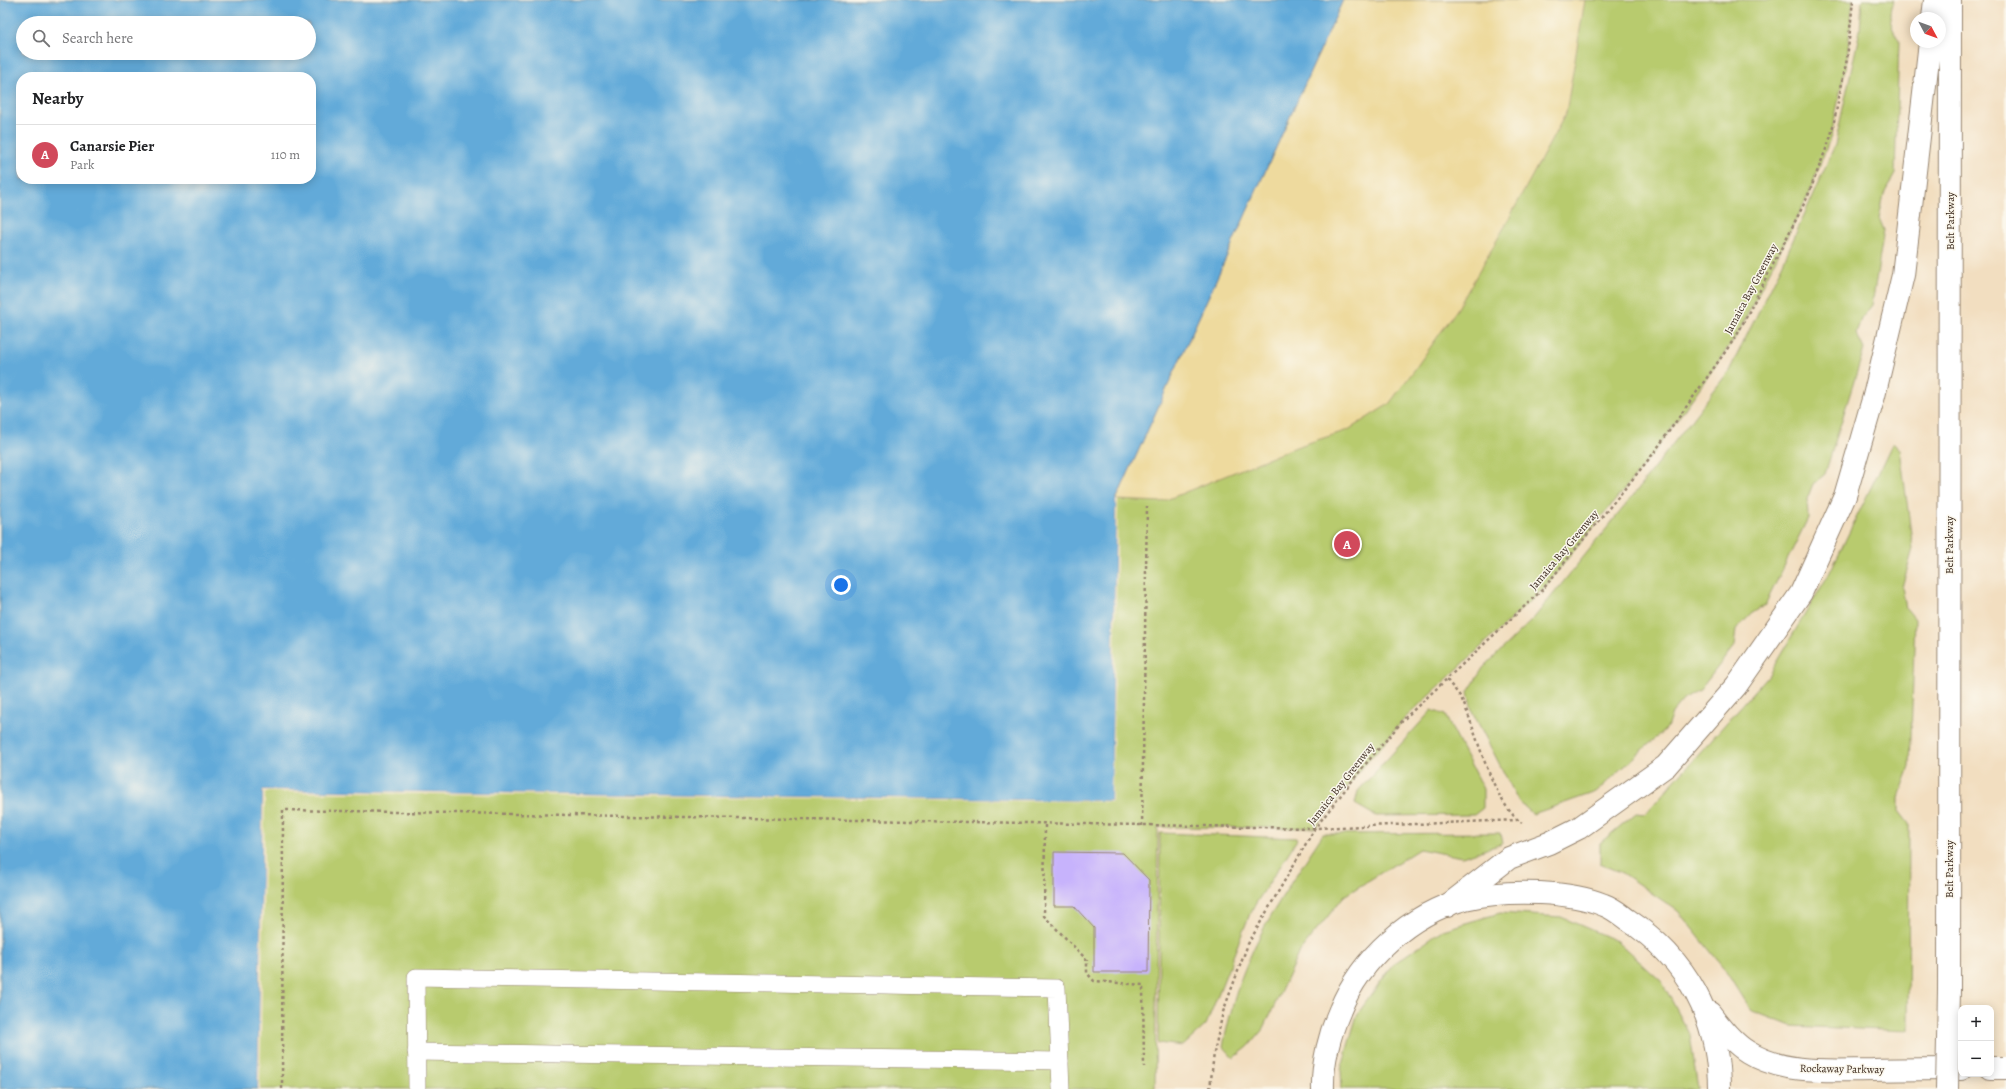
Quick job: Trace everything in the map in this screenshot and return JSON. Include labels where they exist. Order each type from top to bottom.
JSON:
[{"type":"main road","points":[[1934,12],[1935,0]]},
{"type":"main road","name":"Belt Parkway","points":[[1947,1089],[1949,990],[1950,0]]},
{"type":"main road","points":[[1447,906],[1509,858],[1549,843],[1579,828],[1666,766],[1736,686],[1801,593],[1845,496],[1874,396],[1903,275],[1929,48]]},
{"type":"main road","points":[[1323,1089],[1323,1079],[1332,1029],[1345,997],[1366,964],[1414,922],[1447,906],[1466,899],[1516,892],[1558,894],[1605,905],[1647,932],[1677,964],[1701,1000],[1715,1043],[1719,1072],[1719,1089]]},
{"type":"main road","name":"Rockaway Parkway","points":[[1701,1000],[1730,1038],[1748,1052],[1770,1062],[1790,1068],[1816,1070],[1958,1069]]},
{"type":"main road","points":[[1994,1068],[2006,1068]]},
{"type":"lane","points":[[417,1089],[416,977],[1057,988],[1061,1089]]},
{"type":"lane","points":[[416,1052],[1060,1061]]},
{"type":"path","name":"Jamaica Bay Greenway","points":[[1210,1089],[1214,1053],[1223,1012],[1248,944],[1315,828],[1363,767],[1396,729],[1543,589],[1653,454],[1737,335],[1807,198],[1831,136],[1847,59],[1853,0]]},
{"type":"path","points":[[1142,826],[1147,506]]},
{"type":"path","points":[[1447,680],[1462,700],[1492,778],[1506,806],[1517,820],[1523,824]]},
{"type":"path","points":[[282,1089],[283,810],[1045,825],[1315,828],[1517,820]]},
{"type":"path","points":[[1045,825],[1044,916],[1087,960],[1087,973],[1094,982],[1143,985],[1144,1067]]},
{"type":"green space","points":[[1343,0],[1853,0],[1847,59],[1831,136],[1807,198],[1737,335],[1653,454],[1543,589],[1405,718],[1363,767],[1315,828],[1158,827],[1155,1089],[258,1089],[263,790],[1116,500]]},
{"type":"green space","points":[[1862,0],[1894,0],[1890,10],[1890,21],[1899,40],[1895,174],[1884,194],[1879,218],[1884,230],[1872,305],[1861,319],[1856,333],[1864,349],[1825,474],[1813,484],[1807,499],[1808,518],[1765,605],[1751,614],[1736,630],[1734,646],[1700,690],[1683,700],[1672,713],[1667,728],[1596,792],[1533,814],[1519,802],[1472,711],[1468,692],[1483,668],[1534,618],[1628,502],[1729,371],[1782,265],[1835,145],[1860,30]]},
{"type":"green space","points":[[1893,442],[1900,449],[1913,549],[1902,587],[1906,608],[1915,619],[1910,767],[1899,797],[1899,811],[1909,824],[1908,1031],[1791,1026],[1750,1010],[1723,967],[1678,911],[1622,873],[1600,864],[1600,843],[1636,813],[1645,814],[1768,676],[1829,574]]},
{"type":"green space","points":[[1432,710],[1445,715],[1483,789],[1483,808],[1474,815],[1376,816],[1355,804],[1358,791]]},
{"type":"green space","points":[[1160,833],[1298,838],[1251,911],[1206,1025],[1183,1046],[1158,1043]]},
{"type":"green space","points":[[1500,833],[1502,844],[1462,857],[1419,849],[1344,896],[1298,954],[1264,1028],[1248,1047],[1234,1058],[1223,1046],[1235,996],[1242,976],[1262,932],[1281,898],[1323,834]]},
{"type":"green space","points":[[1500,913],[1561,917],[1617,941],[1662,982],[1690,1035],[1698,1089],[1342,1089],[1341,1070],[1357,1015],[1392,965],[1442,930]]},
{"type":"sand","points":[[1343,0],[1585,0],[1566,113],[1505,226],[1458,308],[1389,404],[1348,430],[1296,447],[1161,502],[1116,500]]},
{"type":"water","points":[[0,0],[1343,0],[1116,500],[1111,801],[263,790],[258,1089],[0,1089]]},
{"type":"pier","points":[[1116,500],[1118,500],[1112,802],[265,792],[260,1089],[258,1089],[263,790],[1111,801]]},
{"type":"building","points":[[1054,852],[1123,853],[1149,880],[1148,972],[1094,972],[1094,928],[1074,906],[1054,906]]},
{"type":"place","name":"Canarsie Pier","points":[[1347,544]]}]
